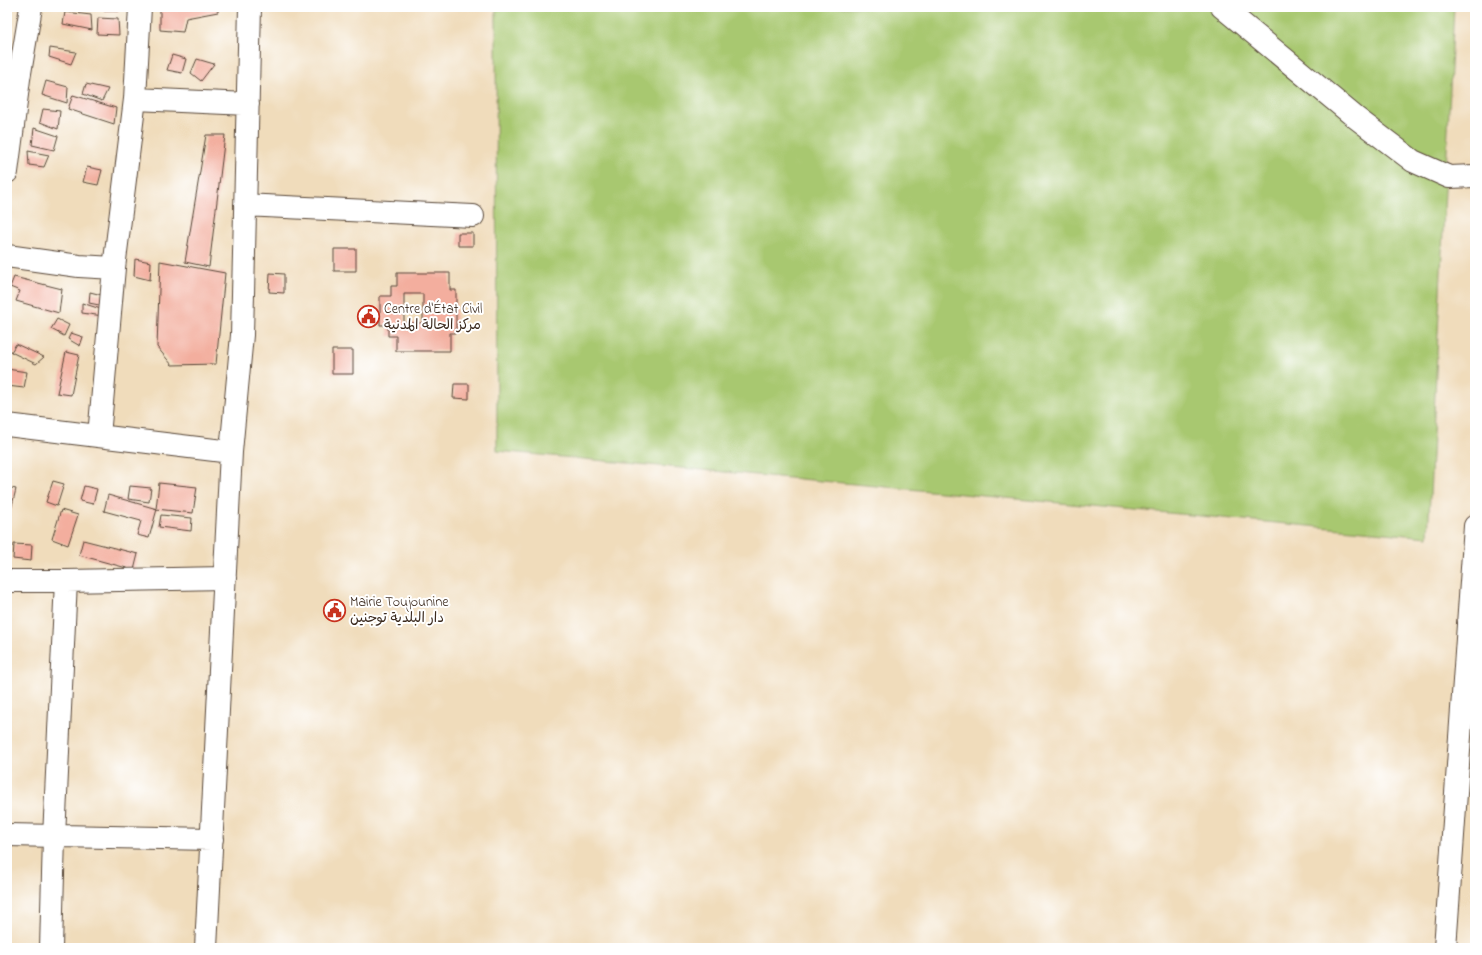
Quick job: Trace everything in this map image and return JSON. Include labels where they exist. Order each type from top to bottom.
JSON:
[{"type":"street","points":[[7,172],[19,79],[31,7]]},
{"type":"street","points":[[99,436],[114,268],[135,99],[140,7]]},
{"type":"street","points":[[206,948],[231,452],[242,335],[250,7]]},
{"type":"street","points":[[1222,7],[1355,117],[1413,161],[1449,177],[1475,176]]},
{"type":"street","points":[[135,99],[248,104]]},
{"type":"street","points":[[245,205],[473,216]]},
{"type":"street","points":[[7,256],[79,266],[114,268]]},
{"type":"street","points":[[7,425],[231,452]]},
{"type":"street","points":[[1445,948],[1475,526]]},
{"type":"street","points":[[7,581],[225,578]]},
{"type":"street","points":[[51,948],[54,837],[66,581]]},
{"type":"street","points":[[7,836],[212,838]]},
{"type":"green space","points":[[496,7],[1454,7],[1428,537],[497,451]]},
{"type":"building","points":[[104,7],[120,7],[119,11],[104,11]]},
{"type":"building","points":[[160,7],[218,7],[218,12],[186,18],[183,32],[160,30]]},
{"type":"building","points":[[65,12],[91,15],[92,30],[63,24]]},
{"type":"building","points":[[98,18],[118,19],[119,35],[97,34]]},
{"type":"building","points":[[50,48],[76,52],[71,64],[49,57]]},
{"type":"building","points":[[172,55],[186,59],[182,73],[167,70]]},
{"type":"building","points":[[197,59],[214,64],[201,81],[191,73]]},
{"type":"building","points":[[46,81],[68,87],[67,103],[42,95]]},
{"type":"building","points":[[86,84],[108,89],[102,101],[83,94]]},
{"type":"building","points":[[73,95],[116,108],[114,124],[68,109]]},
{"type":"building","points":[[43,109],[60,111],[58,129],[40,122]]},
{"type":"building","points":[[34,128],[58,136],[54,150],[32,145]]},
{"type":"building","points":[[206,135],[225,135],[209,267],[185,262]]},
{"type":"building","points":[[28,151],[49,155],[44,167],[29,165]]},
{"type":"building","points":[[87,167],[102,170],[98,185],[83,182]]},
{"type":"building","points":[[458,233],[473,233],[473,246],[458,246]]},
{"type":"building","points":[[334,249],[356,249],[356,271],[334,271]]},
{"type":"building","points":[[135,259],[151,262],[150,280],[134,276]]},
{"type":"building","points":[[160,261],[225,273],[216,364],[172,365],[157,347]]},
{"type":"building","points":[[270,273],[284,274],[284,293],[269,292]]},
{"type":"building","points":[[397,273],[450,273],[450,290],[456,290],[456,333],[450,333],[450,351],[396,351],[396,336],[388,336],[388,325],[380,325],[380,296],[391,296],[391,286],[397,286]],"holes":[[[404,294],[423,294],[423,323],[404,323]]]},
{"type":"building","points":[[14,277],[62,289],[59,313],[16,301],[20,291],[10,287]]},
{"type":"building","points":[[90,292],[106,296],[104,306],[89,303]]},
{"type":"building","points":[[82,303],[104,310],[103,316],[82,313]]},
{"type":"building","points":[[57,319],[69,325],[64,336],[51,329]]},
{"type":"building","points":[[71,333],[83,337],[80,346],[68,339]]},
{"type":"building","points":[[16,344],[44,357],[36,364],[11,352]]},
{"type":"building","points":[[332,350],[353,350],[353,374],[332,374]]},
{"type":"building","points":[[66,352],[79,355],[71,395],[57,393]]},
{"type":"building","points":[[7,369],[27,372],[24,388],[7,386]]},
{"type":"building","points":[[454,384],[469,384],[469,399],[453,398]]},
{"type":"building","points":[[53,481],[64,484],[57,506],[46,502]]},
{"type":"building","points":[[159,483],[197,487],[193,513],[156,509]]},
{"type":"building","points":[[84,486],[97,489],[93,504],[80,501]]},
{"type":"building","points":[[130,486],[151,488],[149,502],[128,499]]},
{"type":"building","points":[[7,487],[16,489],[8,522],[7,522]]},
{"type":"building","points":[[108,495],[157,509],[149,538],[137,535],[141,521],[104,511]]},
{"type":"building","points":[[61,510],[78,515],[68,545],[52,539]]},
{"type":"building","points":[[161,515],[192,518],[191,531],[159,527]]},
{"type":"building","points":[[83,540],[138,554],[134,570],[79,555]]},
{"type":"building","points":[[14,544],[32,545],[31,561],[13,559]]},
{"type":"place","name":"Centre d'État Civil مركز الحالة المدنية","points":[[368,317]]},
{"type":"place","name":"Mairie Toujounine دار البلدية توجنين","points":[[335,610]]}]
